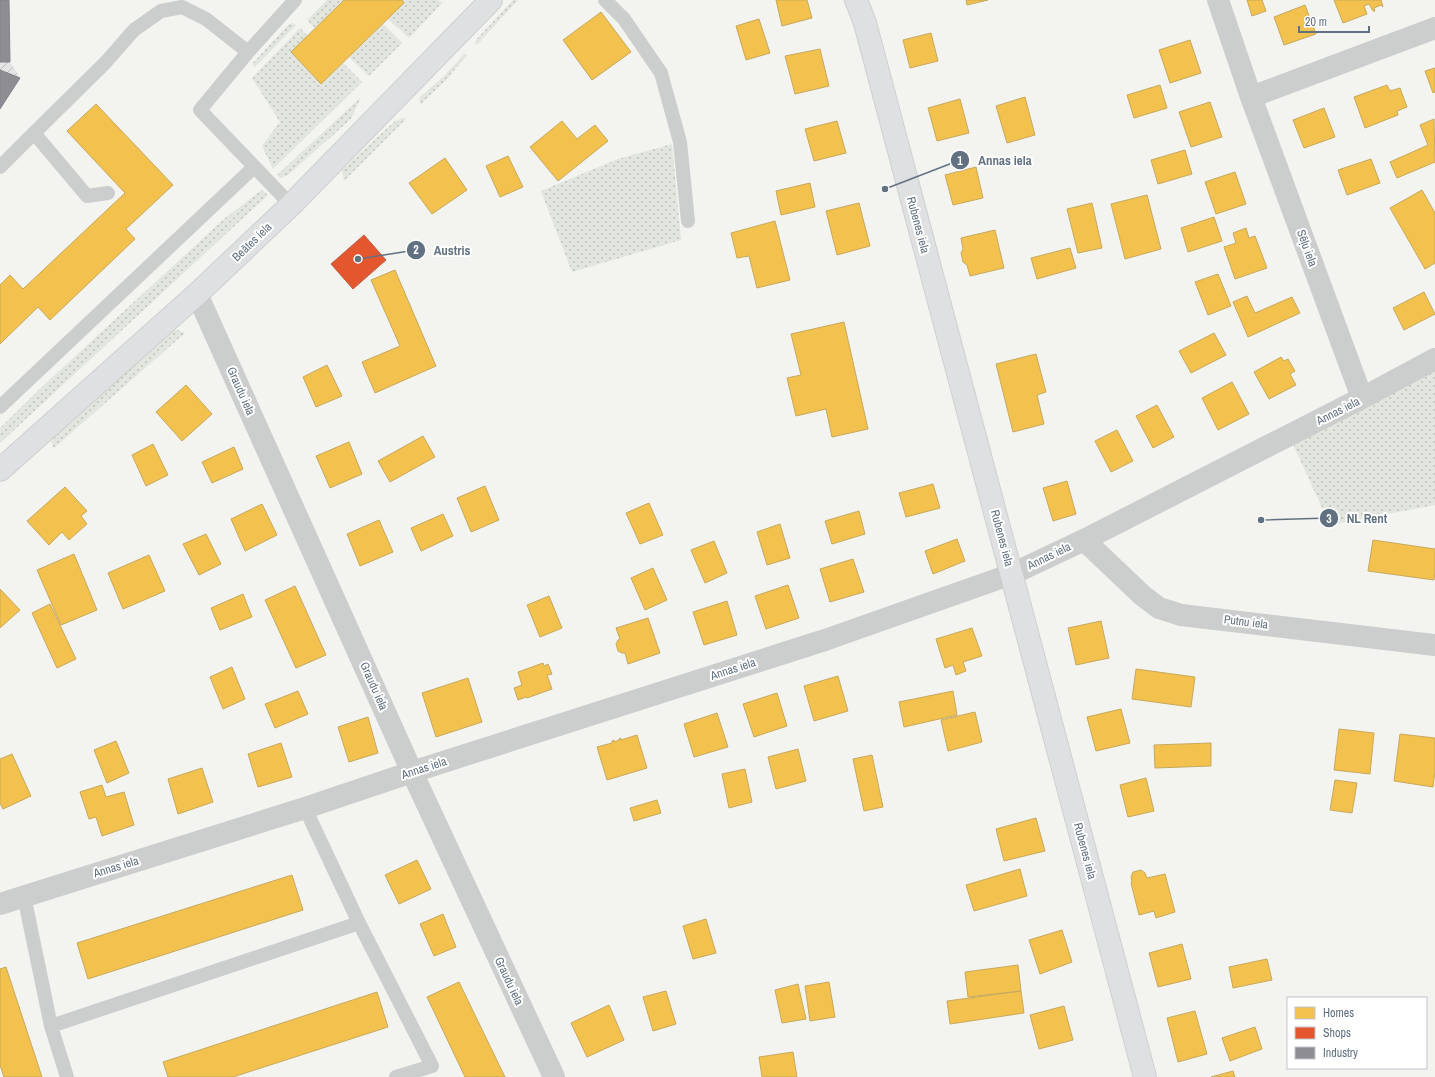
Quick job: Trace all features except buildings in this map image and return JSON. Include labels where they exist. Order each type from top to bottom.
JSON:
[{"type":"main road","name":"Beātes iela","points":[[0,470],[197,294],[291,204],[492,0]]},
{"type":"main road","name":"Rubenes iela","points":[[856,0],[867,31],[1145,1077]]},
{"type":"street","name":"Sēļu iela","points":[[1218,0],[1251,97],[1362,398]]},
{"type":"street","points":[[1251,97],[1435,28]]},
{"type":"street","name":"Graudu iela","points":[[197,294],[412,772],[554,1077]]},
{"type":"street","name":"Annas iela","points":[[0,904],[305,808],[412,772],[826,640],[1012,574],[1084,540],[1362,398],[1435,359]]},
{"type":"street","name":"Putnu iela","points":[[1084,540],[1143,596],[1159,608],[1181,614],[1435,645]]},
{"type":"lane","points":[[291,204],[200,110],[248,52],[295,0]]},
{"type":"lane","points":[[605,0],[624,19],[661,73],[680,142],[688,221]]},
{"type":"lane","points":[[0,168],[106,62],[134,30],[161,11],[182,7],[206,19],[248,52]]},
{"type":"lane","points":[[34,133],[87,196],[108,193]]},
{"type":"lane","points":[[0,407],[254,167]]},
{"type":"lane","points":[[305,808],[359,923],[432,1066],[399,1076]]},
{"type":"lane","points":[[24,896],[51,1026],[67,1077]]},
{"type":"lane","points":[[51,1026],[359,923]]},
{"type":"shaded area","points":[[0,0],[9,0],[10,62],[20,78],[0,109]]},
{"type":"shaded area","points":[[327,0],[344,0],[315,28],[307,20]]},
{"type":"shaded area","points":[[402,0],[438,0],[442,3],[409,38],[388,19],[404,3]]},
{"type":"shaded area","points":[[513,0],[518,0],[477,45],[475,42],[477,39]]},
{"type":"shaded area","points":[[292,23],[296,25],[255,67],[252,65],[288,25]]},
{"type":"shaded area","points":[[383,24],[402,43],[369,76],[349,57]]},
{"type":"shaded area","points":[[300,28],[308,36],[291,52],[321,84],[343,63],[362,82],[273,169],[262,146],[280,122],[252,78]]},
{"type":"shaded area","points":[[464,54],[468,54],[446,80],[421,104],[419,101],[420,97],[443,77]]},
{"type":"shaded area","points":[[361,97],[351,119],[288,175],[280,178],[277,175]]},
{"type":"shaded area","points":[[402,118],[406,119],[344,181],[342,170],[395,121]]},
{"type":"shaded area","points":[[672,144],[681,240],[572,272],[541,191],[618,159]]},
{"type":"shaded area","points":[[262,190],[268,195],[0,443],[0,428],[45,384],[224,219]]},
{"type":"shaded area","points":[[178,330],[185,333],[54,448],[51,442],[55,436],[166,332]]},
{"type":"shaded area","points":[[1435,370],[1435,505],[1330,525],[1292,442]]},
{"type":"place","name":"Annas iela","points":[[885,189]]},
{"type":"place","name":"Austris","points":[[358,259]]},
{"type":"place","name":"NL Rent","points":[[1261,520]]}]
